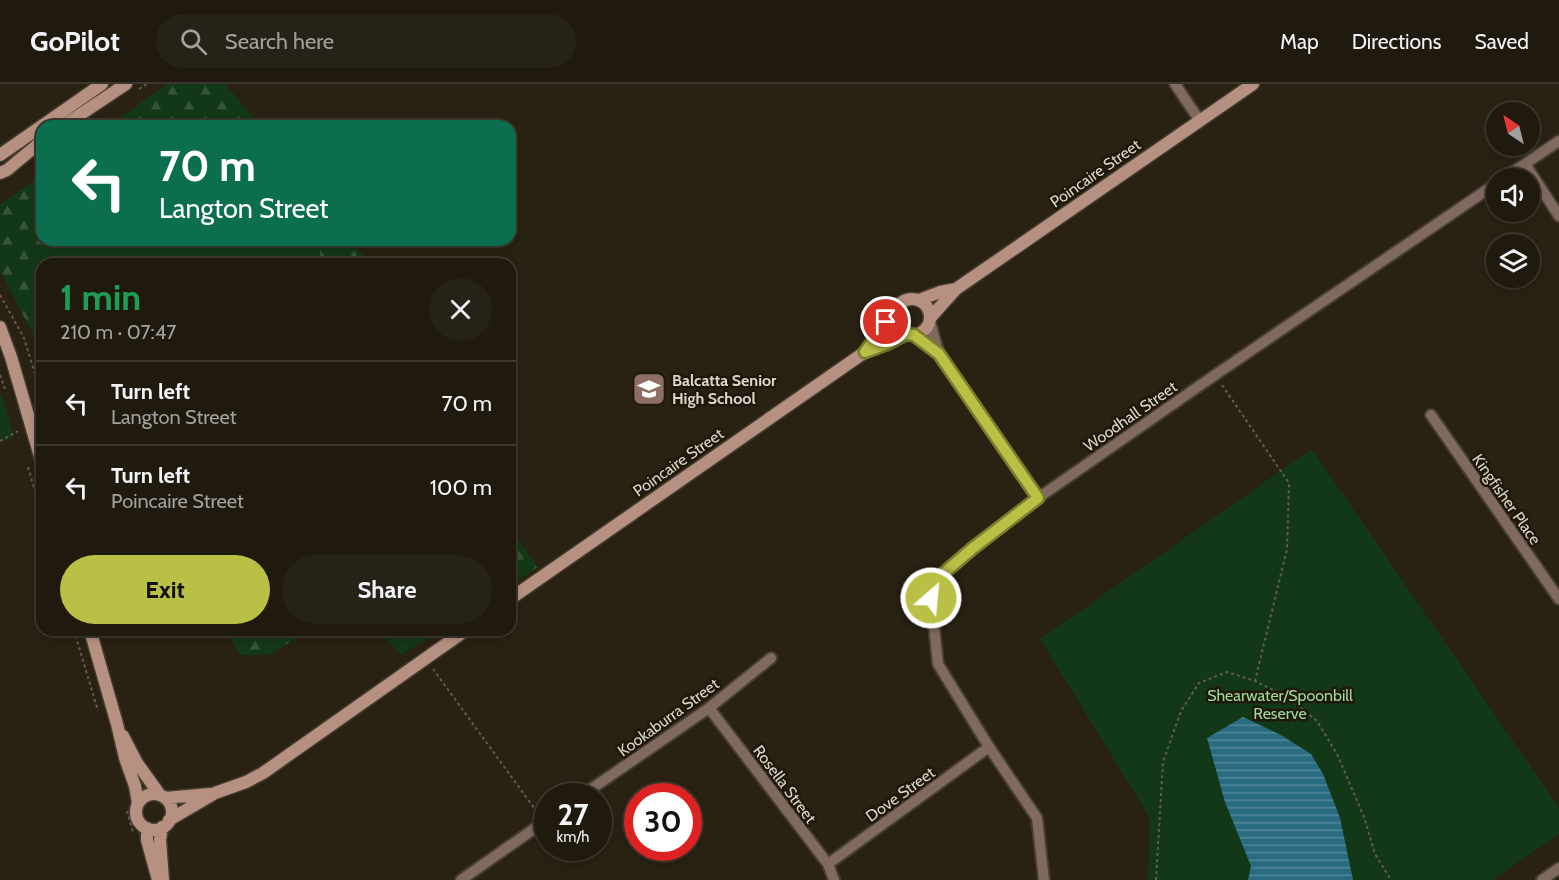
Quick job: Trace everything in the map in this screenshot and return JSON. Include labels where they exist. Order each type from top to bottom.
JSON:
[{"type":"street","points":[[50,120],[102,84]]},
{"type":"street","points":[[72,120],[126,84]]},
{"type":"street","points":[[1175,84],[1200,121]]},
{"type":"street","name":"Poincaire Street","points":[[930,320],[956,289],[1253,84]]},
{"type":"street","points":[[0,155],[36,130]]},
{"type":"street","points":[[1519,168],[1559,141]]},
{"type":"street","points":[[0,173],[36,146]]},
{"type":"street","points":[[1525,164],[1559,216]]},
{"type":"street","name":"Woodhall Street","points":[[1044,880],[1037,818],[989,747],[938,664],[931,598],[945,572],[1038,498],[1486,190]]},
{"type":"street","name":"Poincaire Street","points":[[919,300],[956,289]]},
{"type":"street","points":[[939,354],[900,331],[896,325],[893,318],[894,311],[904,300],[910,298],[924,303],[928,309],[939,354],[1038,498]]},
{"type":"street","name":"Poincaire Street","points":[[865,352],[894,311]]},
{"type":"street","points":[[910,335],[924,331],[930,320]]},
{"type":"street","points":[[0,327],[12,357],[36,442]]},
{"type":"street","name":"Poincaire Street","points":[[516,595],[865,352],[910,335]]},
{"type":"street","name":"Kingfisher Place","points":[[1431,415],[1559,599]]},
{"type":"street","points":[[92,636],[117,724],[121,747],[135,786],[138,803],[137,817],[139,822],[147,828],[154,829],[215,793],[263,773],[457,636]]},
{"type":"street","name":"Kookaburra Street","points":[[600,783],[709,708],[771,658]]},
{"type":"street","name":"Rosella Street","points":[[709,708],[828,864],[834,880]]},
{"type":"street","points":[[117,724],[137,763],[171,808],[160,840],[164,880]]},
{"type":"street","name":"Dove Street","points":[[828,864],[989,747]]},
{"type":"street","points":[[138,803],[146,796],[153,794],[162,796],[215,793]]},
{"type":"street","points":[[147,828],[151,859],[158,880]]},
{"type":"street","points":[[461,880],[534,829]]},
{"type":"street","points":[[1542,880],[1559,868]]},
{"type":"path","points":[[0,295],[24,338],[36,377]]},
{"type":"path","points":[[0,375],[7,394]]},
{"type":"path","points":[[1215,375],[1289,483],[1287,549],[1255,681]]},
{"type":"path","points":[[0,441],[18,431]]},
{"type":"path","points":[[425,658],[534,805]]},
{"type":"path","points":[[1156,880],[1163,762],[1181,711],[1199,683],[1227,672],[1255,681],[1289,698],[1317,721],[1337,754],[1364,817],[1375,854],[1391,880]]},
{"type":"green space","points":[[167,84],[225,84],[255,120],[117,120]]},
{"type":"green space","points":[[36,178],[36,246],[60,246],[51,253],[51,258],[36,258],[36,340],[0,270],[0,205]]},
{"type":"green space","points":[[60,246],[318,246],[321,258],[51,258],[51,253]]},
{"type":"green space","points":[[318,246],[356,246],[364,258],[321,258]]},
{"type":"green space","points":[[0,395],[14,436],[0,443]]},
{"type":"green space","name":"Shearwater/Spoonbill Reserve","points":[[1312,449],[1559,808],[1559,834],[1493,880],[1148,880],[1150,818],[1040,639]]},
{"type":"green space","points":[[516,536],[538,567],[516,581]]},
{"type":"green space","points":[[229,636],[300,636],[269,655],[241,655]]},
{"type":"green space","points":[[384,636],[431,636],[401,655]]},
{"type":"water","points":[[1243,717],[1281,735],[1311,754],[1323,774],[1340,818],[1353,880],[1248,880],[1251,866],[1225,802],[1207,738]]},
{"type":"place","name":"Balcatta Senior High School","points":[[649,389]]},
{"type":"route","points":[[886,322],[865,352],[906,334],[914,335],[939,354],[1038,498],[945,572],[931,598]]}]
